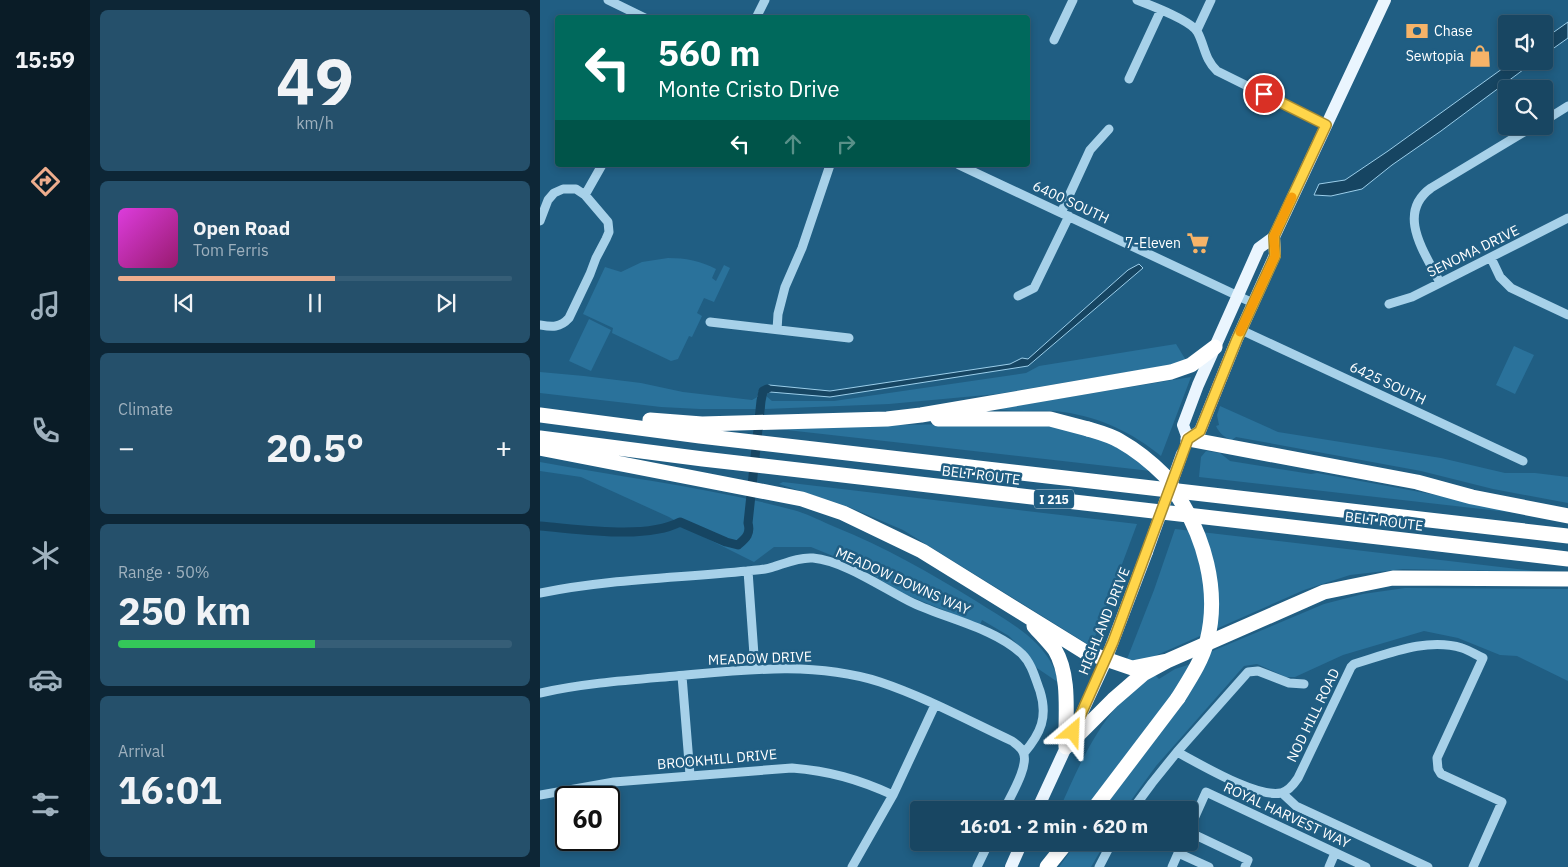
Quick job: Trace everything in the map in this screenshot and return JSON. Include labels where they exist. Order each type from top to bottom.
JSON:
[{"type":"highway","points":[[887,419],[1171,372],[1191,366],[1215,347]]},
{"type":"highway","points":[[540,414],[702,424],[887,419],[1050,419],[1088,428],[1118,440],[1143,457],[1165,477],[1184,504],[1200,538],[1210,578],[1212,611],[1207,642],[1193,674],[1178,698],[1099,801]]},
{"type":"highway","name":"BELT ROUTE","points":[[540,414],[700,436],[1568,536]]},
{"type":"highway","name":"BELT ROUTE","points":[[540,438],[1568,559]]},
{"type":"highway","points":[[1188,439],[1417,482],[1472,497],[1568,516]]},
{"type":"highway","points":[[540,448],[802,499],[843,513],[922,551],[1085,652],[1132,668],[1167,661]]},
{"type":"highway","points":[[1066,747],[1113,700],[1143,674],[1167,661],[1324,592],[1393,578],[1568,579]]},
{"type":"highway","points":[[1025,616],[1055,650],[1063,668],[1066,693],[1066,747]]},
{"type":"highway","points":[[1048,867],[1061,851]]},
{"type":"main road","name":"HIGHLAND DRIVE","points":[[1188,439],[1183,425],[1237,295],[1259,248],[1274,236],[1385,0]]},
{"type":"main road","name":"HIGHLAND DRIVE","points":[[1041,801],[1106,660],[1188,439],[1200,431],[1241,330],[1275,256],[1274,236]]},
{"type":"main road","points":[[1011,867],[1018,851]]},
{"type":"street","points":[[608,0],[639,15]]},
{"type":"street","points":[[758,15],[766,0]]},
{"type":"street","points":[[1054,40],[1073,0]]},
{"type":"street","points":[[1137,0],[1161,10],[1197,30],[1210,65],[1217,71],[1326,125]]},
{"type":"street","points":[[1197,30],[1211,0]]},
{"type":"street","points":[[1129,79],[1161,10]]},
{"type":"street","points":[[1553,115],[1568,106]]},
{"type":"street","points":[[1018,296],[1034,288],[1090,150],[1109,129]]},
{"type":"street","points":[[1440,283],[1415,229],[1415,211],[1419,200],[1432,188],[1519,135]]},
{"type":"street","points":[[585,195],[601,167]]},
{"type":"street","points":[[778,330],[778,314],[785,287],[802,248],[829,167]]},
{"type":"street","name":"6400 SOUTH","points":[[963,167],[1253,303]]},
{"type":"street","points":[[540,221],[549,197],[556,191],[576,189],[585,195],[608,222],[606,239],[569,318],[564,324],[557,326],[540,325]]},
{"type":"street","name":"SENOMA DRIVE","points":[[1389,304],[1412,297],[1568,218]]},
{"type":"street","points":[[1491,258],[1500,277],[1512,288],[1568,315]]},
{"type":"street","points":[[710,322],[849,338]]},
{"type":"street","name":"6425 SOUTH","points":[[1241,330],[1523,462]]},
{"type":"street","name":"MEADOW DOWNS WAY","points":[[540,593],[563,588],[656,578],[748,571],[769,568],[803,558],[814,558],[830,562],[869,579],[918,606],[989,634],[1008,644],[1022,655],[1031,667],[1044,709],[1043,722],[1034,740],[1024,753]]},
{"type":"street","points":[[748,571],[754,669]]},
{"type":"street","name":"NOD HILL ROAD","points":[[1282,793],[1292,786],[1298,778],[1354,664],[1424,644],[1459,647],[1483,658],[1437,758],[1438,769],[1441,774],[1502,802],[1473,867]]},
{"type":"street","name":"MEADOW DRIVE","points":[[540,693],[592,684],[754,669],[818,670],[850,675],[886,684],[1012,741],[1024,753]]},
{"type":"street","points":[[1139,801],[1177,752],[1248,672],[1263,673],[1288,683],[1304,684]]},
{"type":"street","points":[[682,676],[690,775]]},
{"type":"street","points":[[852,867],[893,795],[935,705]]},
{"type":"street","points":[[1177,752],[1252,789],[1282,793],[1296,806],[1428,867]]},
{"type":"street","points":[[1008,801],[1023,770],[1024,753]]},
{"type":"street","name":"BROOKHILL DRIVE","points":[[540,795],[614,782],[792,768],[820,770],[847,776],[893,795]]},
{"type":"street","name":"ROYAL HARVEST WAY","points":[[1198,810],[1206,792],[1366,867]]},
{"type":"street","points":[[1198,835],[1248,860],[1245,867]]},
{"type":"street","points":[[978,867],[985,851]]},
{"type":"street","points":[[1099,867],[1107,851]]},
{"type":"street","points":[[1329,867],[1336,852]]},
{"type":"street","points":[[1172,867],[1178,853],[1210,867]]},
{"type":"shaded area","points":[[1568,22],[1568,38],[1553,49],[1553,33]]},
{"type":"shaded area","points":[[1500,70],[1523,70],[1509,80],[1498,80],[1498,89],[1362,189],[1331,196],[1314,195],[1319,184],[1345,180]]},
{"type":"shaded area","points":[[668,258],[693,260],[710,266],[716,269],[712,278],[716,281],[724,265],[730,268],[714,302],[704,298],[697,313],[702,316],[692,337],[689,336],[678,359],[671,361],[612,333],[613,328],[583,314],[605,267],[621,272],[642,262]]},
{"type":"shaded area","points":[[1139,264],[1143,268],[1028,366],[830,397],[770,392],[765,394],[765,398],[758,397],[760,389],[769,385],[830,391],[1010,364],[1022,358],[1028,359],[1128,270]]},
{"type":"shaded area","points":[[589,319],[611,330],[591,371],[569,361]]},
{"type":"shaded area","points":[[1176,344],[1187,362],[997,394],[889,404],[765,409],[765,395],[772,401],[834,401],[1026,373],[1039,366]]},
{"type":"shaded area","points":[[1514,346],[1534,355],[1515,394],[1496,385]]},
{"type":"shaded area","points":[[540,372],[641,383],[683,392],[752,400],[761,395],[759,409],[661,407],[540,393]]},
{"type":"shaded area","points":[[1191,377],[1161,456],[1139,440],[1115,427],[1077,414],[1055,411],[997,409]]},
{"type":"shaded area","points":[[1220,406],[1278,432],[1441,458],[1505,473],[1535,473],[1568,477],[1568,503],[1493,489],[1421,471],[1236,437],[1232,440],[1222,435],[1216,426],[1219,425],[1217,415]]},
{"type":"shaded area","points":[[1037,423],[1102,433],[1151,471],[778,429],[816,426]]},
{"type":"shaded area","points":[[1206,451],[1220,453],[1230,461],[1311,474],[1317,473],[1561,518],[1199,477],[1201,457]]},
{"type":"shaded area","points":[[540,462],[734,496],[797,511],[812,517],[872,543],[907,561],[1015,626],[1037,644],[1047,656],[1054,668],[1059,683],[1037,668],[1025,652],[1009,636],[982,620],[980,625],[902,593],[860,567],[811,547],[774,547],[754,562],[696,533],[669,517],[581,477],[540,471]]},
{"type":"shaded area","points":[[783,482],[1137,524],[1093,642],[1089,645],[903,530],[849,507],[779,484]]},
{"type":"shaded area","points":[[1175,529],[1544,572],[1403,569],[1350,575],[1304,590],[1148,659],[1131,662],[1127,659]]},
{"type":"shaded area","points":[[1405,588],[1568,589],[1568,681],[1517,656],[1500,655],[1458,638],[1424,631],[1343,655],[1295,677],[1286,677],[1257,664],[1244,666],[1156,766],[1131,801],[1106,801],[1210,652],[1324,604],[1363,594]]},
{"type":"shaded area","points":[[1194,663],[1186,678],[1092,801],[1063,801],[1092,742],[1118,705],[1154,674],[1159,679],[1175,669]]},
{"type":"shaded area","points":[[1071,851],[1100,851],[1091,867],[1059,867]]},
{"type":"waterway","points":[[540,526],[592,531],[631,532],[649,531],[680,522],[726,542],[738,545],[745,538],[749,530],[748,523],[761,401],[763,391],[767,389]]},
{"type":"slow traffic","points":[[1240,332],[1275,256],[1274,236],[1292,197]]},
{"type":"place","name":"Chase","points":[[1417,31]]},
{"type":"place","name":"Sewtopia","points":[[1480,56]]},
{"type":"place","name":"7-Eleven","points":[[1198,243]]},
{"type":"route","points":[[1073,732],[1113,642],[1188,439],[1200,431],[1237,339],[1275,256],[1274,236],[1326,125],[1264,94]]}]
